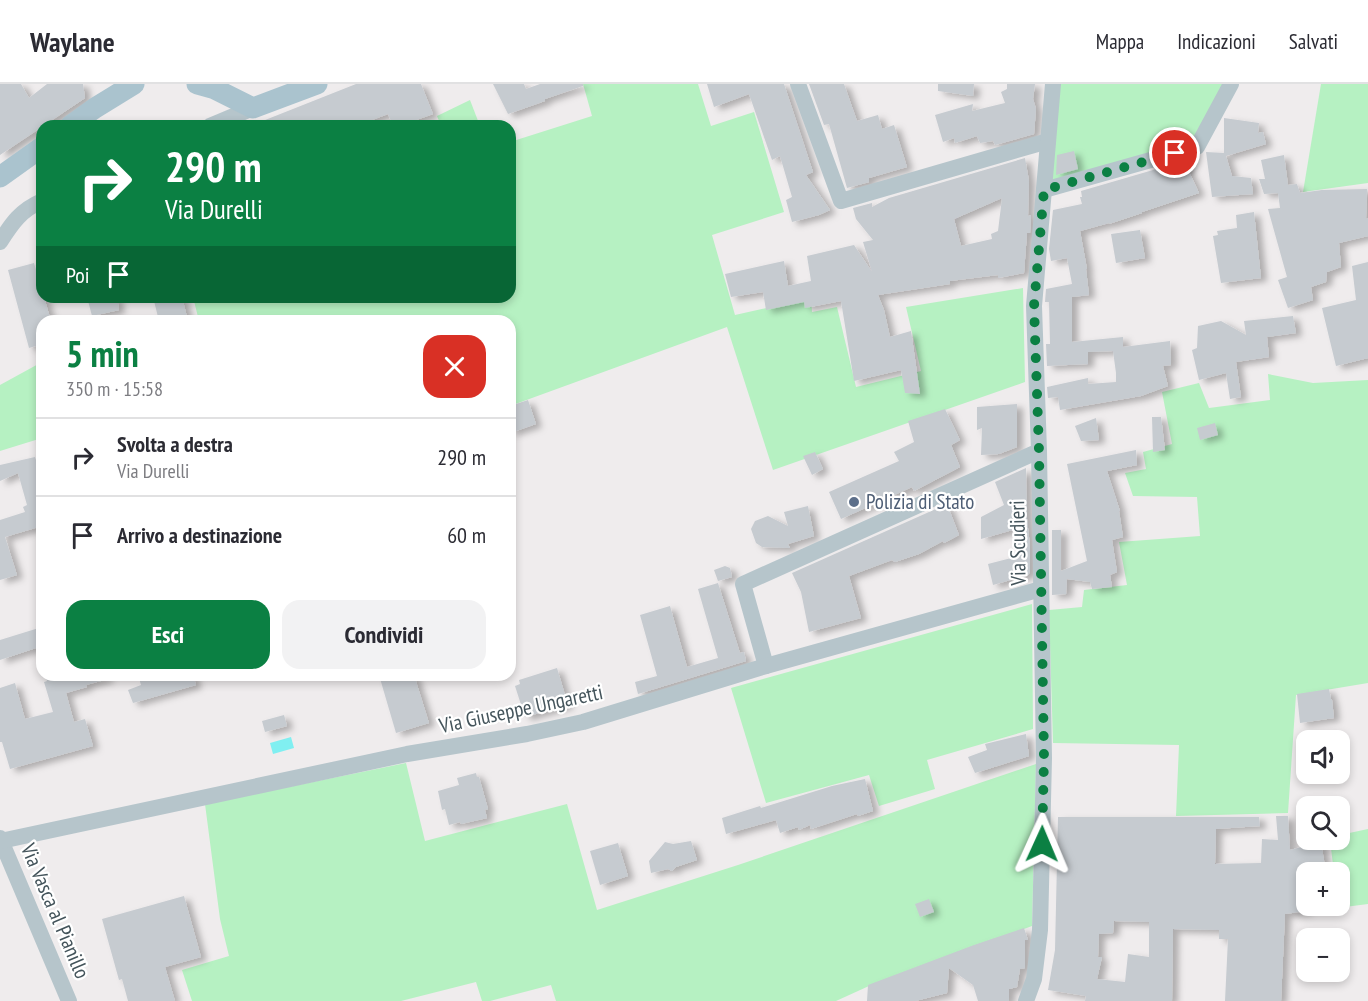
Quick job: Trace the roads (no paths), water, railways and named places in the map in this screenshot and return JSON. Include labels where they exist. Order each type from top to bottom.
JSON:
[{"type":"main road","points":[[78,120],[134,84]]},
{"type":"main road","points":[[197,84],[214,89],[253,108],[317,84]]},
{"type":"main road","points":[[0,177],[36,151]]},
{"type":"street","points":[[798,84],[841,201],[1048,141]]},
{"type":"street","name":"Via Scudieri","points":[[1026,1001],[1034,979],[1040,930],[1044,758],[1034,306],[1053,84]]},
{"type":"street","points":[[1044,190],[1197,147],[1231,84]]},
{"type":"street","points":[[224,120],[253,108]]},
{"type":"street","points":[[0,242],[4,228],[36,204]]},
{"type":"street","points":[[766,666],[743,584],[1039,451]]},
{"type":"street","name":"Via Giuseppe Ungaretti","points":[[1,839],[407,754],[583,722],[766,666],[1041,589]]},
{"type":"street","name":"Via Vasca al Pianillo","points":[[1,839],[69,1001]]},
{"type":"water","points":[[291,737],[294,748],[273,754],[270,743]]},
{"type":"place","name":"Polizia di Stato","points":[[854,502]]}]
